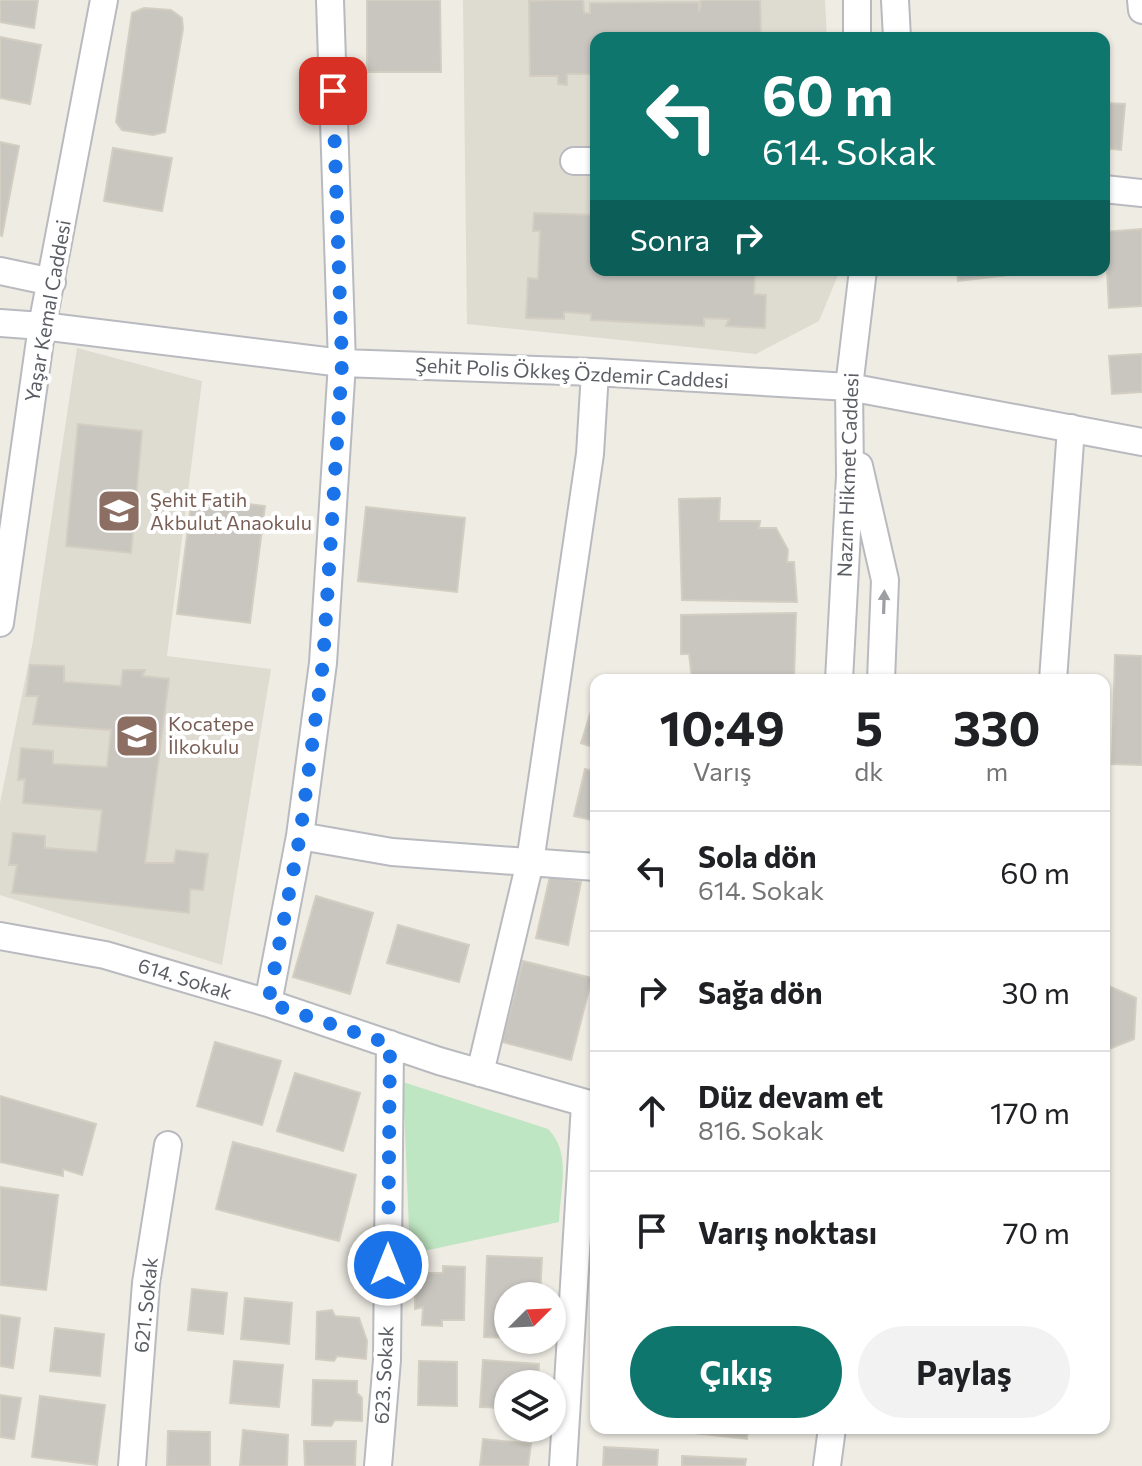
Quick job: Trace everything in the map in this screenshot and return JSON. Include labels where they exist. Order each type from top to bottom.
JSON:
[{"type":"street","name":"Yaşar Kemal Caddesi","points":[[0,623],[42,326],[104,0]]},
{"type":"street","points":[[268,1003],[300,836],[323,663],[342,363],[330,0]]},
{"type":"street","points":[[857,0],[857,32]]},
{"type":"street","points":[[895,0],[897,32]]},
{"type":"street","points":[[1141,0],[1142,10]]},
{"type":"street","points":[[1110,190],[1142,193]]},
{"type":"street","points":[[0,271],[52,282]]},
{"type":"street","name":"Nazım Hikmet Caddesi","points":[[839,674],[850,476],[849,387],[862,276]]},
{"type":"street","name":"Şehit Polis Ökkeş Özdemir Caddesi","points":[[0,323],[342,363],[595,372],[849,387],[1142,442]]},
{"type":"street","points":[[480,1073],[530,862],[590,454],[595,372]]},
{"type":"street","points":[[849,421],[885,580],[881,674]]},
{"type":"street","points":[[1053,674],[1071,428]]},
{"type":"street","points":[[300,836],[392,852],[590,867]]},
{"type":"street","name":"614. Sokak","points":[[0,936],[105,955],[590,1105]]},
{"type":"street","name":"623. Sokak","points":[[378,1466],[387,1360],[390,1044]]},
{"type":"street","points":[[563,1466],[590,1118]]},
{"type":"street","name":"621. Sokak","points":[[132,1466],[146,1283],[168,1145]]},
{"type":"street","points":[[827,1466],[831,1434]]},
{"type":"shaded area","points":[[463,0],[825,0],[827,32],[590,32],[590,276],[838,276],[819,321],[756,354],[467,324]]},
{"type":"shaded area","name":"Kocatepe İlkokulu","points":[[77,348],[202,381],[167,656],[271,669],[222,965],[0,895],[0,803],[33,641]]},
{"type":"green space","points":[[403,1082],[548,1129],[560,1149],[562,1160],[559,1222],[410,1254]]},
{"type":"building","points":[[0,0],[38,0],[34,28],[0,22]]},
{"type":"building","points":[[367,0],[440,0],[441,72],[367,72]]},
{"type":"building","points":[[583,0],[584,13],[590,13],[590,3],[699,2],[699,12],[701,0],[760,0],[761,32],[590,32],[590,74],[567,74],[567,85],[558,84],[558,76],[530,76],[529,1]]},
{"type":"building","points":[[144,8],[171,10],[182,18],[183,29],[165,132],[153,135],[122,130],[116,122],[132,13]]},
{"type":"building","points":[[0,37],[41,45],[30,104],[0,98]]},
{"type":"building","points":[[1110,103],[1125,104],[1121,150],[1110,149]]},
{"type":"building","points":[[0,142],[19,146],[2,236],[0,235]]},
{"type":"building","points":[[113,148],[172,158],[162,211],[104,201]]},
{"type":"building","points":[[534,213],[590,215],[590,276],[755,276],[754,294],[766,295],[765,328],[726,326],[729,319],[704,318],[704,326],[591,320],[591,314],[564,312],[564,319],[526,318],[528,278],[538,279],[540,231],[533,231]]},
{"type":"building","points":[[1142,229],[1142,306],[1109,308],[1110,232]]},
{"type":"building","points":[[958,276],[1002,276],[958,281]]},
{"type":"building","points":[[1142,354],[1142,392],[1112,394],[1109,356]]},
{"type":"building","points":[[78,424],[142,431],[131,553],[66,546]]},
{"type":"building","points":[[192,497],[265,506],[250,623],[177,614]]},
{"type":"building","points":[[720,498],[719,521],[760,521],[759,528],[776,528],[788,550],[787,562],[794,562],[797,602],[682,600],[679,499]]},
{"type":"building","points":[[366,507],[465,518],[457,592],[358,581]]},
{"type":"building","points":[[796,613],[794,674],[691,674],[689,654],[681,654],[681,615]]},
{"type":"building","points":[[1115,655],[1142,656],[1142,765],[1112,764]]},
{"type":"building","points":[[30,665],[64,666],[64,682],[121,686],[123,670],[145,670],[142,676],[169,679],[145,863],[174,863],[176,850],[208,854],[203,890],[190,889],[189,913],[12,893],[17,865],[9,865],[13,833],[45,836],[45,848],[97,852],[102,810],[23,803],[25,779],[18,780],[21,748],[53,751],[53,764],[107,767],[111,730],[33,724],[38,696],[26,696]]},
{"type":"building","points":[[590,714],[590,746],[581,743]]},
{"type":"building","points":[[585,769],[590,770],[590,820],[574,816]]},
{"type":"building","points":[[550,876],[581,882],[568,945],[536,938]]},
{"type":"building","points":[[316,896],[373,913],[350,994],[293,977]]},
{"type":"building","points":[[398,925],[469,945],[459,982],[387,963]]},
{"type":"building","points":[[523,961],[590,978],[571,1060],[502,1042]]},
{"type":"building","points":[[1110,987],[1136,998],[1134,1039],[1110,1049]]},
{"type":"building","points":[[215,1042],[281,1061],[262,1125],[197,1106]]},
{"type":"building","points":[[295,1073],[360,1093],[343,1151],[277,1131]]},
{"type":"building","points":[[0,1096],[96,1124],[82,1175],[63,1169],[63,1176],[0,1162]]},
{"type":"building","points":[[233,1142],[356,1175],[339,1241],[216,1209]]},
{"type":"building","points":[[0,1187],[58,1195],[46,1290],[0,1285]]},
{"type":"building","points":[[487,1256],[542,1258],[541,1282],[494,1282],[494,1337],[484,1337]]},
{"type":"building","points":[[443,1266],[465,1267],[464,1320],[442,1320],[442,1326],[422,1325],[423,1307],[415,1309],[415,1285],[422,1283],[423,1273],[443,1273]]},
{"type":"building","points":[[192,1289],[227,1293],[223,1334],[188,1330]]},
{"type":"building","points":[[245,1298],[292,1303],[289,1344],[241,1339]]},
{"type":"building","points":[[332,1310],[335,1316],[359,1318],[367,1341],[366,1359],[337,1356],[334,1361],[316,1359],[317,1312]]},
{"type":"building","points":[[0,1315],[20,1318],[13,1368],[0,1366]]},
{"type":"building","points":[[55,1328],[104,1334],[100,1376],[50,1371]]},
{"type":"building","points":[[483,1360],[539,1364],[539,1370],[494,1370],[494,1408],[480,1407]]},
{"type":"building","points":[[234,1361],[283,1365],[279,1407],[230,1403]]},
{"type":"building","points":[[419,1361],[457,1362],[457,1406],[418,1405]]},
{"type":"building","points":[[313,1380],[357,1381],[357,1393],[362,1398],[362,1421],[335,1420],[331,1426],[312,1425]]},
{"type":"building","points":[[0,1395],[21,1398],[14,1439],[0,1437]]},
{"type":"building","points":[[40,1396],[105,1405],[97,1465],[32,1457]]},
{"type":"building","points":[[243,1430],[288,1435],[287,1466],[240,1466]]},
{"type":"building","points":[[168,1431],[210,1432],[210,1466],[167,1466]]},
{"type":"building","points":[[703,1434],[747,1434],[747,1439]]},
{"type":"building","points":[[483,1439],[531,1444],[528,1466],[480,1466]]},
{"type":"building","points":[[304,1441],[356,1441],[355,1466],[305,1466]]},
{"type":"building","points":[[604,1447],[658,1450],[657,1466],[603,1466]]},
{"type":"building","points":[[682,1456],[746,1459],[745,1466],[682,1466]]},
{"type":"place","name":"Şehit Fatih Akbulut Anaokulu","points":[[119,511]]},
{"type":"place","name":"Kocatepe İlkokulu","points":[[137,736]]},
{"type":"route","points":[[333,91],[342,363],[323,663],[300,836],[268,1003],[390,1044],[388,1265]]}]
